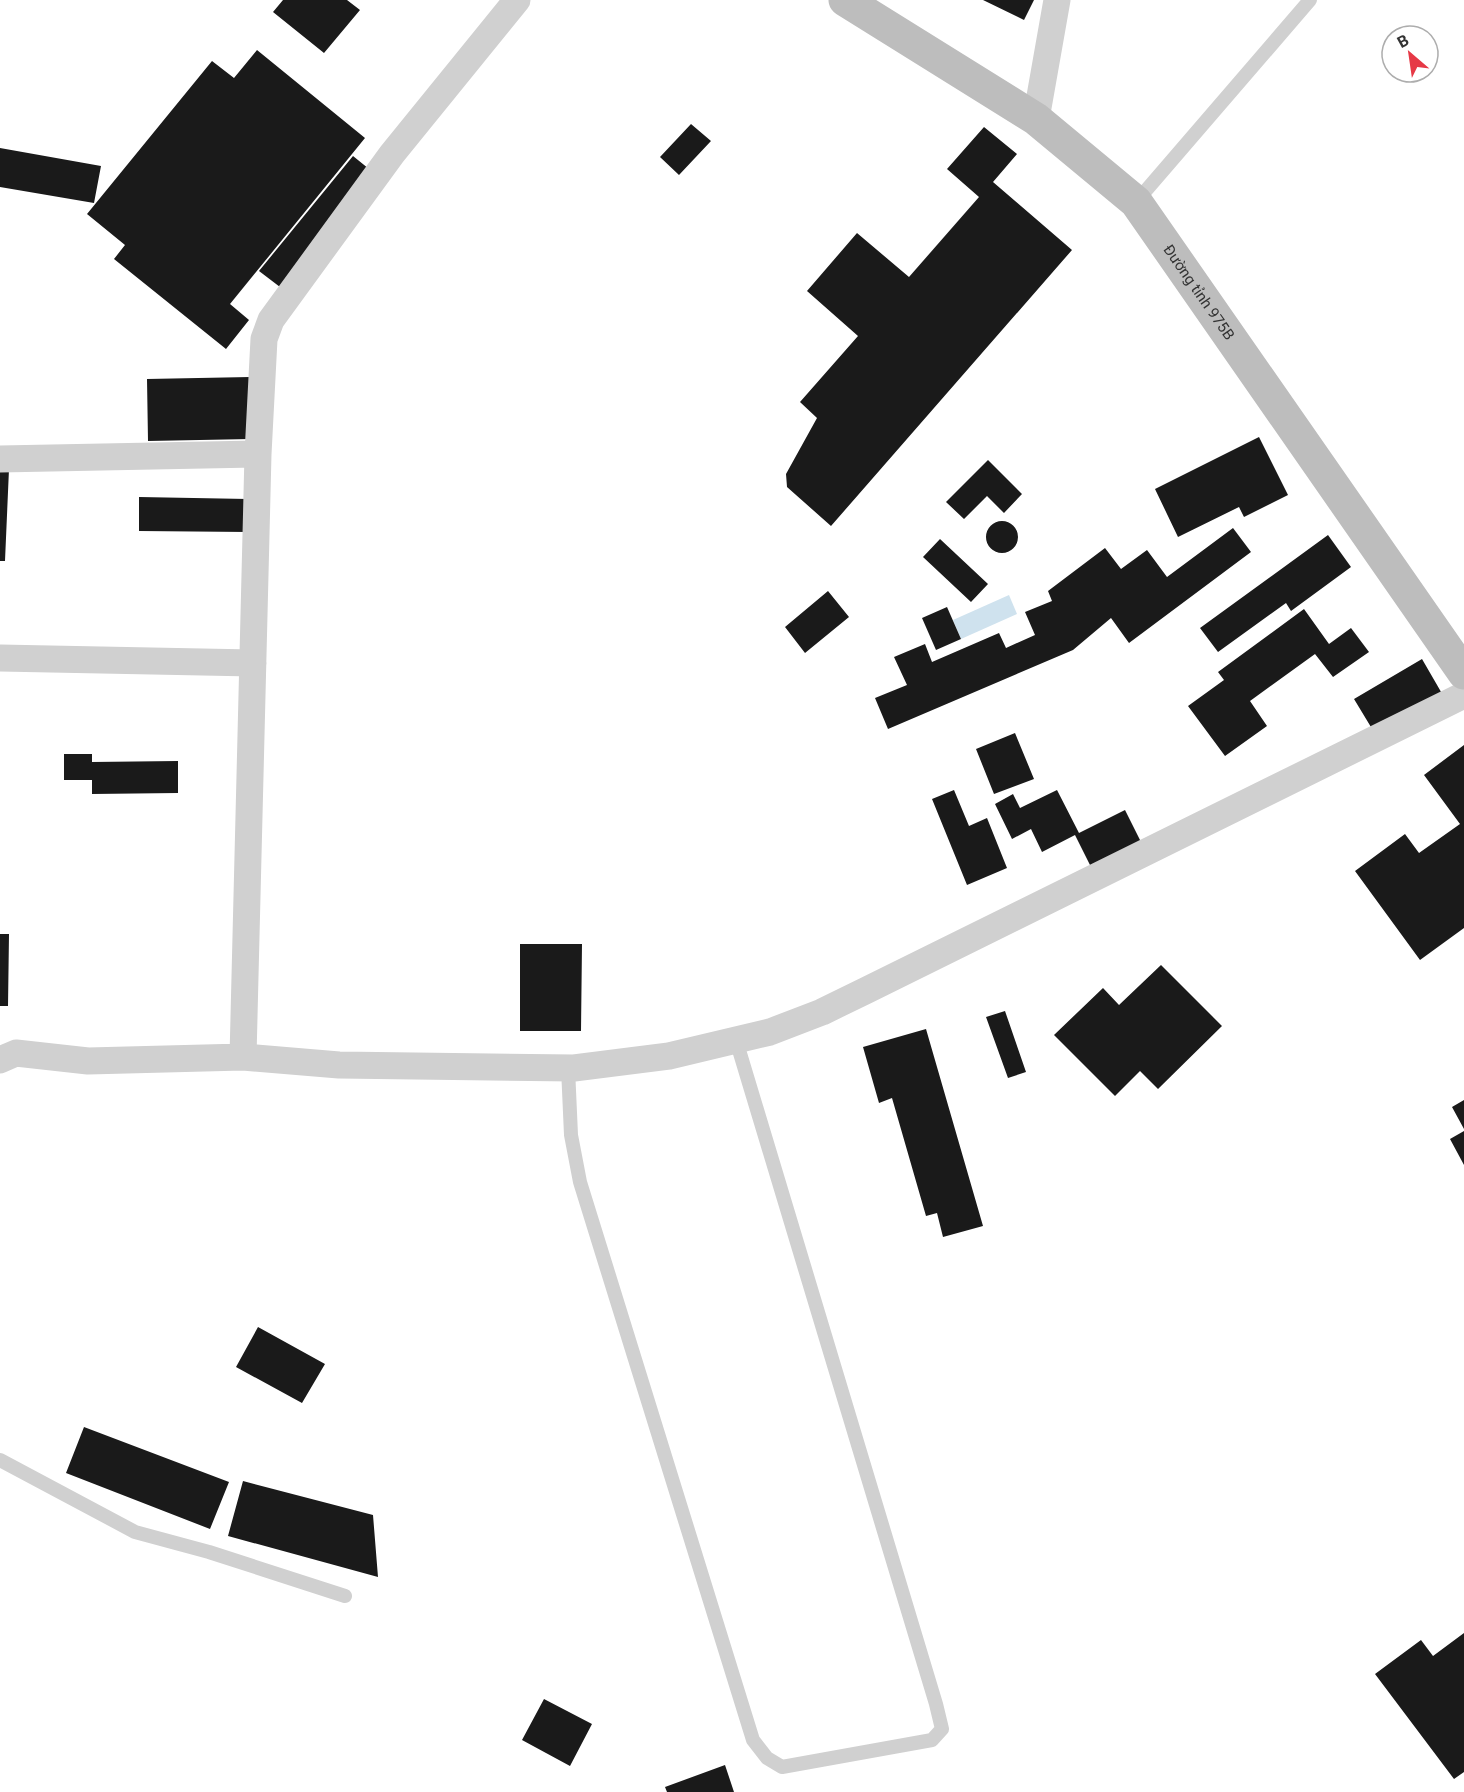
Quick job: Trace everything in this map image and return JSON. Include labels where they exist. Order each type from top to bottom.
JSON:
[{"type":"main road","name":"Đường tỉnh 975B","points":[[845,0],[1036,119],[1136,202],[1464,673]]},
{"type":"street","points":[[243,1057],[258,454],[264,339],[271,320],[392,154],[517,0]]},
{"type":"street","points":[[1036,119],[1057,0]]},
{"type":"street","points":[[0,459],[258,454]]},
{"type":"street","points":[[0,658],[253,663]]},
{"type":"street","points":[[0,1060],[16,1053],[88,1061],[243,1057],[339,1065],[567,1068],[669,1056],[770,1032],[822,1012],[1464,695]]},
{"type":"lane","points":[[1136,202],[1311,0]]},
{"type":"lane","points":[[567,1068],[571,1135],[580,1182],[753,1740],[767,1758],[782,1767],[932,1740],[942,1729],[936,1704],[736,1040]]},
{"type":"lane","points":[[0,1460],[135,1532],[208,1552],[345,1596]]},
{"type":"water","points":[[1009,595],[1017,614],[961,639],[953,620]]},
{"type":"building","points":[[283,0],[347,0],[360,10],[324,53],[273,12]]},
{"type":"building","points":[[983,0],[1034,0],[1024,20]]},
{"type":"building","points":[[257,50],[365,138],[230,304],[249,320],[226,349],[114,259],[125,245],[87,214],[212,61],[234,78]]},
{"type":"building","points":[[691,124],[711,141],[679,175],[660,157]]},
{"type":"building","points":[[984,127],[1017,154],[993,182],[1072,250],[831,526],[787,487],[786,474],[817,418],[800,402],[858,336],[807,291],[857,233],[909,277],[979,197],[947,169]]},
{"type":"building","points":[[0,148],[101,166],[94,203],[0,187]]},
{"type":"building","points":[[353,156],[374,173],[280,287],[259,271]]},
{"type":"building","points":[[250,377],[251,439],[148,441],[147,379]]},
{"type":"building","points":[[1259,437],[1288,495],[1244,517],[1239,507],[1178,537],[1155,489]]},
{"type":"building","points":[[988,460],[1022,494],[1004,513],[987,496],[964,519],[946,502]]},
{"type":"building","points":[[0,468],[9,469],[5,561],[0,561]]},
{"type":"building","points":[[139,497],[248,499],[248,532],[139,531]]},
{"type":"building","points":[[1002,521],[1013,526],[1018,537],[1013,548],[1002,553],[991,548],[986,537],[991,526]]},
{"type":"building","points":[[1233,528],[1251,552],[1129,643],[1111,618],[1073,650],[888,729],[875,698],[907,685],[894,657],[925,644],[932,662],[999,633],[1006,648],[1035,635],[1025,612],[1052,601],[1048,591],[1105,548],[1121,569],[1147,550],[1167,577]]},
{"type":"building","points":[[1328,535],[1351,567],[1291,611],[1286,603],[1218,652],[1200,628]]},
{"type":"building","points":[[940,539],[988,584],[971,602],[923,557]]},
{"type":"building","points":[[828,591],[849,617],[805,653],[785,627]]},
{"type":"building","points":[[947,607],[961,639],[936,650],[922,618]]},
{"type":"building","points":[[1304,609],[1329,644],[1351,628],[1369,652],[1333,677],[1315,654],[1250,701],[1267,726],[1225,756],[1188,706],[1224,680],[1218,672]]},
{"type":"building","points":[[1422,659],[1444,697],[1377,737],[1354,699]]},
{"type":"building","points":[[1015,733],[1034,779],[994,794],[976,749]]},
{"type":"building","points":[[1464,745],[1464,928],[1420,960],[1355,871],[1405,834],[1419,853],[1460,824],[1424,775]]},
{"type":"building","points":[[64,754],[92,754],[92,762],[178,761],[178,793],[92,794],[92,780],[64,780]]},
{"type":"building","points":[[954,790],[969,826],[987,818],[1007,868],[967,885],[932,799]]},
{"type":"building","points":[[1057,790],[1079,833],[1125,810],[1144,848],[1094,873],[1075,835],[1042,852],[1031,829],[1012,839],[995,804],[1013,794],[1020,808]]},
{"type":"building","points":[[0,934],[9,934],[8,1006],[0,1006]]},
{"type":"building","points":[[520,944],[582,944],[581,1031],[520,1031]]},
{"type":"building","points":[[1161,965],[1222,1026],[1158,1089],[1140,1071],[1115,1096],[1054,1035],[1103,988],[1119,1005]]},
{"type":"building","points":[[1005,1011],[1026,1072],[1008,1078],[986,1017]]},
{"type":"building","points":[[926,1029],[983,1226],[943,1237],[937,1213],[926,1216],[892,1098],[879,1103],[863,1047]]},
{"type":"building","points":[[1464,1100],[1464,1129],[1452,1107]]},
{"type":"building","points":[[1464,1131],[1464,1165],[1450,1139]]},
{"type":"building","points":[[258,1327],[325,1364],[302,1403],[236,1367]]},
{"type":"building","points":[[84,1427],[229,1482],[210,1529],[66,1473]]},
{"type":"building","points":[[243,1481],[373,1515],[378,1577],[228,1536]]},
{"type":"building","points":[[1464,1633],[1464,1772],[1454,1779],[1375,1674],[1421,1640],[1433,1656]]},
{"type":"building","points":[[544,1699],[592,1724],[570,1766],[522,1740]]},
{"type":"building","points":[[725,1765],[734,1792],[667,1792],[665,1787]]}]
